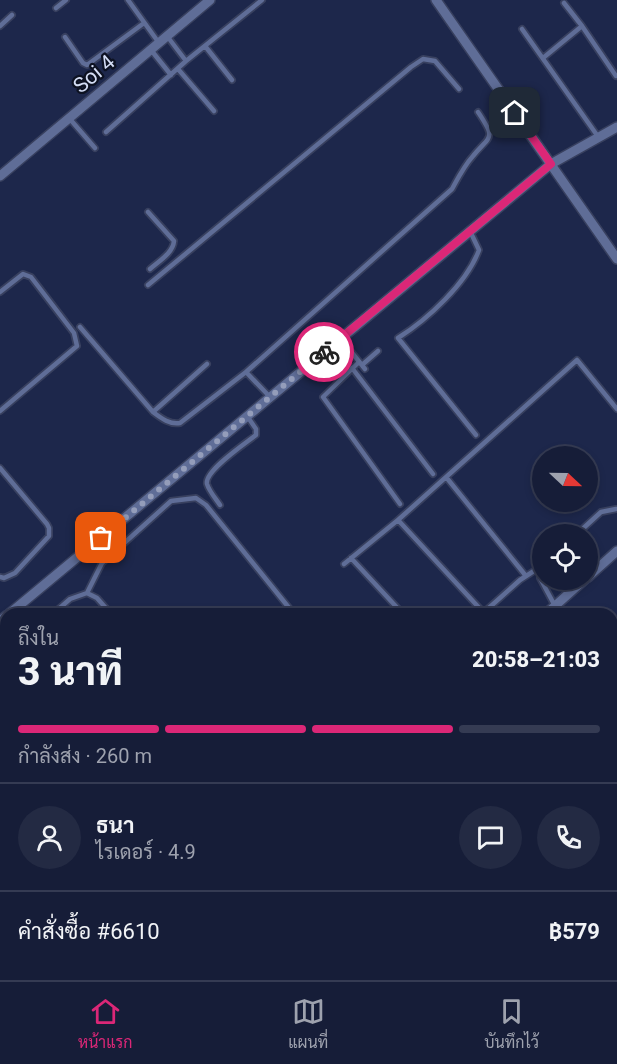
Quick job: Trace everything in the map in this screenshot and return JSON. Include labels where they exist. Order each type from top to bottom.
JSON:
[{"type":"street","name":"Soi 4","points":[[0,176],[210,0]]},
{"type":"street","points":[[436,0],[617,259]]},
{"type":"street","points":[[16,608],[551,164],[617,127]]},
{"type":"street","points":[[598,568],[617,551]]},
{"type":"street","points":[[553,608],[573,590]]},
{"type":"lane","points":[[56,8],[66,0]]},
{"type":"lane","points":[[128,0],[144,22],[171,75]]},
{"type":"lane","points":[[106,132],[186,61],[262,0]]},
{"type":"lane","points":[[564,3],[616,76]]},
{"type":"lane","points":[[0,26],[12,15]]},
{"type":"lane","points":[[64,37],[83,63],[87,65],[144,22]]},
{"type":"lane","points":[[543,58],[582,26]]},
{"type":"lane","points":[[522,29],[599,138]]},
{"type":"lane","points":[[167,36],[186,61]]},
{"type":"lane","points":[[205,46],[232,80]]},
{"type":"lane","points":[[148,285],[423,59],[435,61],[459,89]]},
{"type":"lane","points":[[178,69],[214,111]]},
{"type":"lane","points":[[80,327],[153,412],[164,420],[174,424],[180,423],[246,372],[452,189],[473,155],[486,144],[489,138],[488,127],[478,112]]},
{"type":"lane","points":[[69,118],[95,148]]},
{"type":"lane","points":[[148,212],[174,241],[172,250],[150,269]]},
{"type":"lane","points":[[470,231],[479,250],[468,275],[437,306],[398,338],[476,435]]},
{"type":"lane","points":[[0,292],[22,274],[31,277],[74,333],[77,346],[0,411]]},
{"type":"lane","points":[[340,339],[362,365]]},
{"type":"lane","points":[[378,351],[362,365],[352,368],[322,397],[400,504]]},
{"type":"lane","points":[[344,564],[398,520],[577,360],[617,410]]},
{"type":"lane","points":[[153,412],[207,364]]},
{"type":"lane","points":[[352,368],[433,474]]},
{"type":"lane","points":[[246,372],[270,397]]},
{"type":"lane","points":[[220,505],[207,486],[207,480],[212,471],[256,435],[256,429],[247,416]]},
{"type":"lane","points":[[0,468],[50,532],[49,536],[15,573],[4,578],[0,577]]},
{"type":"lane","points":[[446,477],[526,576]]},
{"type":"lane","points":[[60,608],[70,599],[87,593],[102,563],[171,501],[196,498],[206,505],[289,608]]},
{"type":"lane","points":[[588,524],[601,512],[617,509]]},
{"type":"lane","points":[[398,520],[477,608]]},
{"type":"lane","points":[[351,558],[397,608]]},
{"type":"lane","points":[[488,608],[532,572]]},
{"type":"lane","points":[[546,590],[555,606]]},
{"type":"lane","points":[[87,593],[97,598],[106,608]]},
{"type":"way so far","points":[[101,538],[324,352]]},
{"type":"route","points":[[324,352],[551,164],[515,113]]}]
